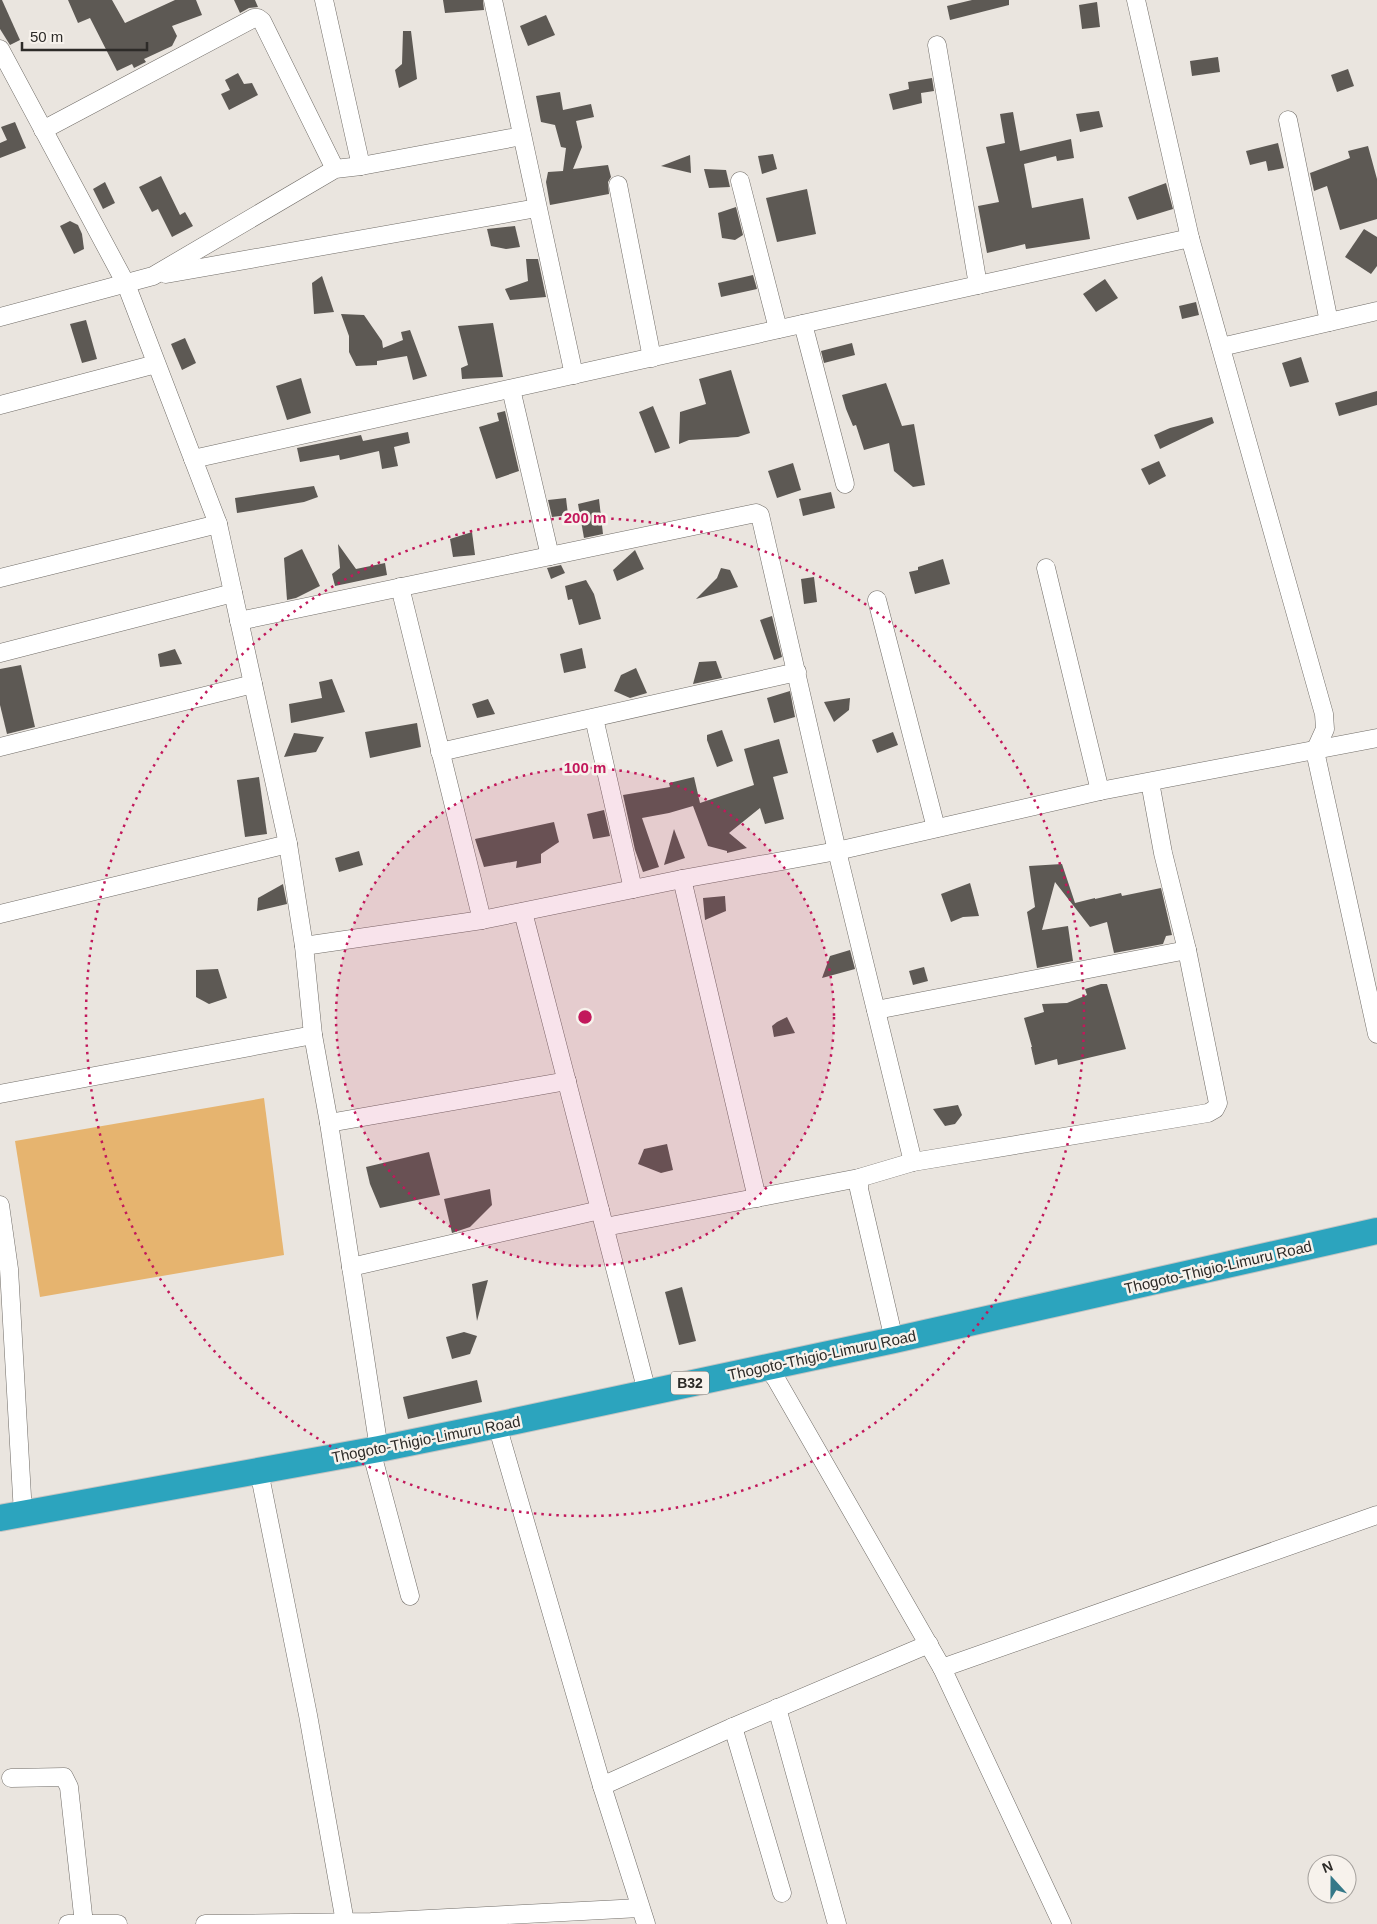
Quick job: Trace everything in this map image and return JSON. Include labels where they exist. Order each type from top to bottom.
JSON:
[{"type":"highway","name":"Thogoto-Thigio-Limuru Road","points":[[12,1516],[375,1450],[497,1425],[894,1340],[1377,1231]]},
{"type":"street","points":[[324,0],[361,166]]},
{"type":"street","points":[[493,0],[574,375]]},
{"type":"street","points":[[1136,0],[1190,238],[1324,714],[1324,729],[1315,751],[1377,1034]]},
{"type":"street","points":[[43,130],[254,18],[258,18],[262,21],[335,169]]},
{"type":"street","points":[[937,45],[978,285]]},
{"type":"street","points":[[0,49],[126,284],[218,524],[288,844],[304,946],[313,1035],[329,1123],[351,1267],[375,1450],[410,1596]]},
{"type":"street","points":[[1288,120],[1330,322]]},
{"type":"street","points":[[153,276],[335,169],[361,166],[522,136]]},
{"type":"street","points":[[740,181],[778,330]]},
{"type":"street","points":[[618,185],[652,358]]},
{"type":"street","points":[[0,317],[153,276],[537,208]]},
{"type":"street","points":[[193,459],[1190,238]]},
{"type":"street","points":[[1222,347],[1377,311]]},
{"type":"street","points":[[803,324],[845,484]]},
{"type":"street","points":[[0,405],[156,364]]},
{"type":"street","points":[[511,389],[550,556]]},
{"type":"street","points":[[239,621],[756,513],[760,515],[837,850],[913,1162]]},
{"type":"street","points":[[0,578],[218,524]]},
{"type":"street","points":[[1046,568],[1100,791]]},
{"type":"street","points":[[400,587],[482,920]]},
{"type":"street","points":[[0,653],[233,593]]},
{"type":"street","points":[[878,600],[936,828]]},
{"type":"street","points":[[440,752],[797,672]]},
{"type":"street","points":[[0,747],[253,684]]},
{"type":"street","points":[[594,718],[633,889]]},
{"type":"street","points":[[304,946],[482,920],[682,879],[837,850],[1100,791],[1377,738]]},
{"type":"street","points":[[351,1267],[603,1218],[757,1198],[859,1178],[913,1162],[1208,1113],[1215,1109],[1218,1103],[1163,852],[1150,782]]},
{"type":"street","points":[[0,914],[288,844]]},
{"type":"street","points":[[682,879],[757,1198]]},
{"type":"street","points":[[523,912],[647,1392]]},
{"type":"street","points":[[876,1010],[1186,950]]},
{"type":"street","points":[[0,1094],[313,1035]]},
{"type":"street","points":[[329,1123],[567,1081]]},
{"type":"street","points":[[859,1178],[894,1340]]},
{"type":"street","points":[[0,1205],[12,1516]]},
{"type":"street","points":[[767,1367],[776,1378],[942,1668],[1062,1924]]},
{"type":"street","points":[[204,1924],[643,1916],[602,1786],[497,1425]]},
{"type":"street","points":[[259,1471],[308,1715],[345,1922]]},
{"type":"street","points":[[942,1668],[1377,1515]]},
{"type":"street","points":[[602,1786],[733,1727],[928,1644]]},
{"type":"street","points":[[777,1708],[837,1924]]},
{"type":"street","points":[[733,1727],[782,1893]]},
{"type":"street","points":[[11,1778],[64,1777],[67,1781],[84,1924]]},
{"type":"street","points":[[68,1924],[118,1924]]},
{"type":"shaded area","points":[[264,1098],[284,1255],[40,1297],[15,1141]]},
{"type":"building","points":[[0,0],[2,0],[20,40],[10,45],[0,29]]},
{"type":"building","points":[[68,0],[112,0],[125,23],[175,0],[196,0],[202,15],[172,26],[177,36],[172,46],[144,59],[146,62],[134,68],[132,64],[117,71],[90,18],[78,23]]},
{"type":"building","points":[[234,0],[255,0],[258,7],[249,8],[240,13]]},
{"type":"building","points":[[443,0],[483,0],[484,10],[445,13]]},
{"type":"building","points":[[972,0],[1009,0],[1009,5],[950,20],[947,6]]},
{"type":"building","points":[[1097,2],[1100,27],[1082,29],[1079,5]]},
{"type":"building","points":[[546,15],[555,35],[528,46],[520,26]]},
{"type":"building","points":[[403,31],[411,31],[417,79],[399,88],[395,70],[402,64]]},
{"type":"building","points":[[1218,57],[1220,72],[1192,76],[1190,61]]},
{"type":"building","points":[[1348,69],[1354,86],[1337,92],[1331,75]]},
{"type":"building","points":[[238,73],[244,84],[252,83],[258,95],[229,110],[221,94],[230,90],[225,80]]},
{"type":"building","points":[[932,78],[934,91],[921,93],[922,103],[893,110],[889,94],[909,89],[908,82]]},
{"type":"building","points":[[560,92],[563,110],[591,104],[594,117],[576,121],[582,147],[573,169],[608,165],[611,177],[608,182],[609,194],[550,205],[546,182],[548,172],[563,171],[566,148],[561,147],[555,125],[541,122],[536,96]]},
{"type":"building","points":[[1099,111],[1103,127],[1080,132],[1076,114]]},
{"type":"building","points":[[1013,112],[1020,151],[1071,139],[1074,158],[1057,161],[1056,156],[1024,164],[1032,208],[1083,198],[1090,239],[1026,249],[1025,244],[987,253],[978,206],[999,202],[986,147],[1005,143],[1000,114]]},
{"type":"building","points":[[15,122],[26,148],[0,158],[0,143],[7,140],[1,127]]},
{"type":"building","points":[[1278,143],[1284,168],[1268,171],[1266,161],[1250,165],[1246,151]]},
{"type":"building","points":[[1368,146],[1377,179],[1377,219],[1340,230],[1327,186],[1314,191],[1310,173],[1350,158],[1348,151]]},
{"type":"building","points":[[773,154],[777,169],[762,174],[758,156]]},
{"type":"building","points":[[690,155],[691,173],[661,166]]},
{"type":"building","points":[[704,169],[726,170],[730,187],[709,188]]},
{"type":"building","points":[[161,176],[180,215],[185,212],[193,226],[172,237],[158,209],[152,212],[139,187]]},
{"type":"building","points":[[105,182],[115,203],[103,209],[93,189]]},
{"type":"building","points":[[1166,183],[1173,209],[1137,220],[1128,197]]},
{"type":"building","points":[[807,189],[816,234],[777,242],[766,198]]},
{"type":"building","points":[[736,207],[743,235],[735,240],[722,238],[718,213]]},
{"type":"building","points":[[70,221],[78,225],[82,234],[84,249],[74,254],[60,226]]},
{"type":"building","points":[[515,226],[520,247],[506,249],[491,246],[487,229]]},
{"type":"building","points":[[1364,229],[1377,237],[1377,266],[1371,274],[1345,257]]},
{"type":"building","points":[[526,259],[538,259],[546,297],[510,300],[505,289],[528,281]]},
{"type":"building","points":[[753,275],[757,289],[721,297],[718,283]]},
{"type":"building","points":[[322,276],[334,312],[314,314],[312,283]]},
{"type":"building","points":[[1105,279],[1118,298],[1096,312],[1083,294]]},
{"type":"building","points":[[1196,302],[1199,315],[1182,319],[1179,306]]},
{"type":"building","points":[[341,314],[364,315],[382,341],[383,348],[403,340],[401,332],[410,330],[427,376],[413,380],[407,356],[377,361],[377,365],[356,366],[349,352],[349,336]]},
{"type":"building","points":[[86,320],[97,359],[82,363],[70,324]]},
{"type":"building","points":[[493,323],[503,377],[462,379],[461,368],[468,365],[458,326]]},
{"type":"building","points":[[185,338],[196,363],[182,370],[171,344]]},
{"type":"building","points":[[852,343],[855,355],[824,363],[821,351]]},
{"type":"building","points":[[1301,357],[1309,382],[1290,387],[1282,363]]},
{"type":"building","points":[[731,370],[750,433],[738,437],[689,440],[679,444],[680,412],[706,404],[699,379]]},
{"type":"building","points":[[301,378],[311,413],[287,420],[276,386]]},
{"type":"building","points":[[886,383],[902,426],[914,424],[925,485],[913,487],[894,471],[889,443],[864,450],[856,425],[853,426],[846,409],[842,395]]},
{"type":"building","points":[[1377,391],[1377,405],[1339,416],[1335,403]]},
{"type":"building","points":[[653,406],[670,448],[655,453],[639,412]]},
{"type":"building","points":[[505,411],[519,471],[496,479],[479,427],[499,421],[497,413]]},
{"type":"building","points":[[1212,417],[1214,423],[1160,449],[1154,435],[1170,428]]},
{"type":"building","points":[[408,432],[410,443],[394,447],[398,466],[382,469],[379,451],[340,460],[339,455],[300,462],[297,448],[361,435],[363,441]]},
{"type":"building","points":[[1159,461],[1166,476],[1149,485],[1141,469]]},
{"type":"building","points":[[793,463],[801,490],[777,498],[768,471]]},
{"type":"building","points":[[314,486],[318,497],[304,502],[237,513],[235,498]]},
{"type":"building","points":[[831,492],[835,508],[803,516],[799,499]]},
{"type":"building","points":[[566,498],[568,515],[552,517],[548,500]]},
{"type":"building","points":[[599,499],[603,534],[584,538],[578,504]]},
{"type":"building","points":[[472,532],[475,555],[453,557],[450,539]]},
{"type":"building","points":[[338,544],[356,569],[385,563],[387,575],[335,586],[332,574],[340,568]]},
{"type":"building","points":[[302,549],[320,586],[296,598],[287,600],[284,558]]},
{"type":"building","points":[[635,550],[644,569],[617,581],[613,570]]},
{"type":"building","points":[[943,559],[950,584],[915,594],[909,572]]},
{"type":"building","points":[[561,565],[565,573],[551,579],[547,568]]},
{"type":"building","points":[[721,568],[730,570],[738,587],[696,599],[717,578]]},
{"type":"building","points":[[814,577],[817,602],[804,604],[801,579]]},
{"type":"building","points":[[586,580],[594,594],[601,619],[579,625],[572,599],[568,600],[565,586]]},
{"type":"building","points":[[772,616],[782,657],[774,660],[760,620]]},
{"type":"building","points":[[582,648],[586,668],[564,673],[560,654]]},
{"type":"building","points":[[175,649],[182,664],[160,667],[158,654]]},
{"type":"building","points":[[716,661],[722,678],[693,684],[699,662]]},
{"type":"building","points":[[21,665],[35,727],[7,734],[0,705],[0,669]]},
{"type":"building","points":[[636,668],[647,693],[630,698],[614,691],[621,675]]},
{"type":"building","points":[[332,679],[345,712],[291,723],[289,704],[322,698],[319,682]]},
{"type":"building","points":[[790,691],[795,717],[774,723],[767,698]]},
{"type":"building","points":[[850,698],[849,710],[834,722],[824,702]]},
{"type":"building","points":[[488,699],[495,714],[477,718],[472,704]]},
{"type":"building","points":[[417,723],[421,747],[370,758],[365,732]]},
{"type":"building","points":[[722,730],[733,761],[717,767],[707,735]]},
{"type":"building","points":[[893,732],[898,745],[877,753],[872,740]]},
{"type":"building","points":[[294,733],[324,737],[316,752],[284,757]]},
{"type":"building","points":[[779,739],[788,773],[773,777],[784,819],[765,824],[760,808],[729,833],[747,848],[727,853],[727,851],[708,846],[693,806],[642,818],[659,867],[643,872],[635,850],[623,795],[670,787],[669,783],[694,777],[700,803],[754,785],[744,749]]},
{"type":"building","points":[[259,777],[267,834],[245,837],[237,780]]},
{"type":"building","points":[[604,810],[610,836],[593,839],[587,814]]},
{"type":"building","points":[[554,822],[559,842],[541,854],[541,863],[516,868],[517,861],[484,867],[475,839]]},
{"type":"building","points":[[674,829],[685,858],[664,865]]},
{"type":"building","points":[[359,851],[363,865],[339,872],[335,858]]},
{"type":"building","points":[[1062,864],[1075,903],[1121,893],[1122,896],[1161,888],[1172,935],[1166,936],[1163,944],[1114,953],[1107,922],[1090,927],[1055,882],[1042,930],[1068,926],[1073,961],[1037,968],[1027,912],[1035,907],[1029,866]]},
{"type":"building","points":[[970,883],[979,916],[963,917],[951,922],[941,894]]},
{"type":"building","points":[[283,884],[287,904],[257,911],[258,898]]},
{"type":"building","points":[[725,896],[726,911],[705,920],[703,898]]},
{"type":"building","points":[[850,950],[855,969],[822,978],[830,956]]},
{"type":"building","points":[[924,967],[928,981],[913,985],[909,971]]},
{"type":"building","points":[[218,969],[227,998],[209,1004],[196,997],[196,970]]},
{"type":"building","points":[[1107,984],[1126,1049],[1058,1065],[1057,1059],[1035,1065],[1024,1018],[1044,1012],[1042,1004],[1067,1003],[1087,995],[1085,989]]},
{"type":"building","points":[[787,1017],[795,1033],[774,1037],[772,1026]]},
{"type":"building","points":[[958,1105],[962,1115],[955,1124],[945,1126],[933,1109]]},
{"type":"building","points":[[667,1144],[673,1170],[661,1173],[638,1164],[644,1149]]},
{"type":"building","points":[[429,1152],[440,1195],[380,1208],[370,1184],[366,1167]]},
{"type":"building","points":[[490,1189],[492,1205],[470,1227],[452,1233],[444,1199]]},
{"type":"building","points":[[488,1280],[477,1321],[472,1284]]},
{"type":"building","points":[[682,1287],[696,1341],[679,1345],[665,1292]]},
{"type":"building","points":[[464,1332],[477,1336],[470,1354],[452,1359],[446,1337]]},
{"type":"building","points":[[477,1380],[482,1402],[408,1419],[403,1397]]}]
